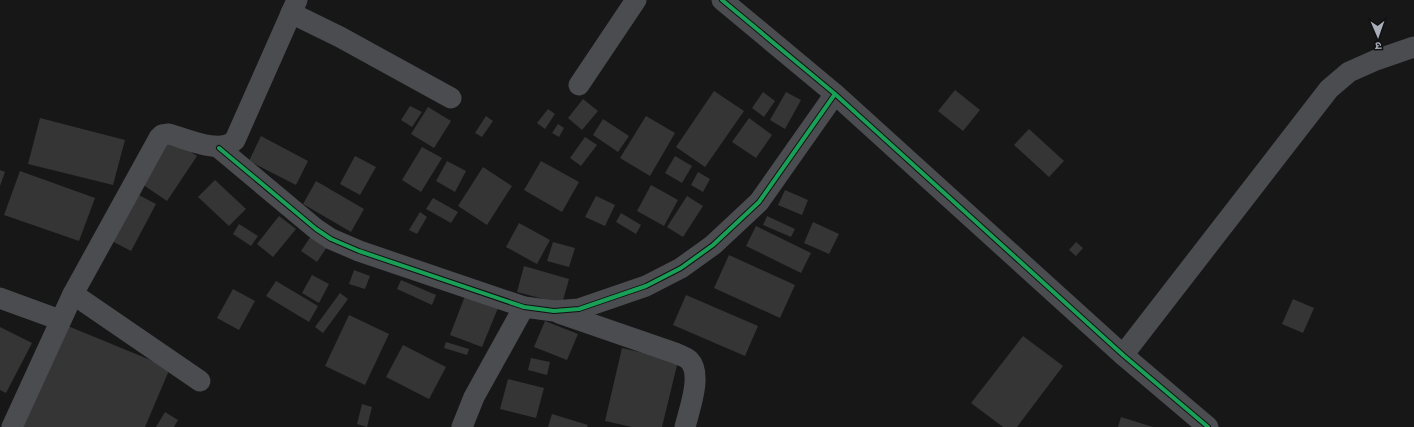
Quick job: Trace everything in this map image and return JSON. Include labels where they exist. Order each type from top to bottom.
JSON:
[{"type":"street","points":[[722,0],[835,94],[1123,355],[1208,427]]},
{"type":"street","points":[[579,85],[628,2]]},
{"type":"street","points":[[12,427],[73,294],[159,138],[162,135],[169,134],[219,148],[227,147],[235,140],[294,6],[340,37],[451,98]]},
{"type":"street","points":[[1123,355],[1329,90],[1349,72],[1376,60],[1414,47]]},
{"type":"street","points":[[554,311],[579,309],[646,286],[681,268],[713,245],[759,202],[835,94]]},
{"type":"street","points":[[219,148],[316,229],[332,239],[406,268],[524,307],[554,311],[675,353],[689,360],[695,370],[695,382],[685,427]]},
{"type":"street","points":[[73,294],[200,381]]},
{"type":"street","points":[[0,298],[60,320]]},
{"type":"street","points":[[462,427],[474,397],[524,307]]},
{"type":"building","points":[[955,90],[980,110],[963,131],[938,111]]},
{"type":"building","points":[[714,91],[744,111],[705,167],[676,147]]},
{"type":"building","points":[[763,92],[775,101],[764,117],[752,108]]},
{"type":"building","points":[[786,92],[801,100],[785,129],[770,120]]},
{"type":"building","points":[[583,99],[598,111],[582,130],[568,118]]},
{"type":"building","points":[[410,106],[422,112],[412,127],[401,120]]},
{"type":"building","points":[[428,107],[451,121],[434,148],[411,134]]},
{"type":"building","points":[[548,109],[555,114],[545,129],[537,123]]},
{"type":"building","points":[[486,116],[493,121],[482,137],[475,133]]},
{"type":"building","points":[[646,116],[675,133],[650,176],[620,158]]},
{"type":"building","points":[[40,118],[125,140],[113,185],[28,164]]},
{"type":"building","points":[[749,118],[772,135],[756,158],[732,142]]},
{"type":"building","points":[[603,119],[629,136],[618,152],[593,135]]},
{"type":"building","points":[[558,124],[564,128],[559,137],[552,133]]},
{"type":"building","points":[[1029,129],[1064,161],[1049,177],[1014,145]]},
{"type":"building","points":[[261,136],[308,161],[296,185],[249,161]]},
{"type":"building","points":[[169,137],[197,156],[167,201],[139,182]]},
{"type":"building","points":[[585,137],[597,145],[581,166],[570,158]]},
{"type":"building","points":[[422,147],[442,158],[421,192],[402,180]]},
{"type":"building","points":[[355,156],[376,167],[360,195],[340,184]]},
{"type":"building","points":[[675,156],[692,166],[682,183],[665,173]]},
{"type":"building","points":[[447,161],[466,171],[455,192],[436,181]]},
{"type":"building","points":[[541,161],[579,182],[562,212],[524,190]]},
{"type":"building","points":[[483,167],[512,186],[487,225],[458,206]]},
{"type":"building","points":[[0,170],[5,172],[0,186]]},
{"type":"building","points":[[20,171],[95,198],[79,241],[4,215]]},
{"type":"building","points":[[698,172],[710,179],[703,192],[691,185]]},
{"type":"building","points":[[215,180],[246,209],[229,226],[198,197]]},
{"type":"building","points":[[316,181],[364,209],[351,232],[303,204]]},
{"type":"building","points":[[651,185],[678,200],[664,226],[637,211]]},
{"type":"building","points":[[785,190],[808,200],[802,215],[778,205]]},
{"type":"building","points":[[133,192],[156,204],[131,251],[108,239]]},
{"type":"building","points":[[596,196],[615,205],[605,226],[585,217]]},
{"type":"building","points":[[687,196],[703,206],[683,237],[667,227]]},
{"type":"building","points":[[433,198],[458,212],[451,223],[426,209]]},
{"type":"building","points":[[420,212],[427,217],[417,234],[409,230]]},
{"type":"building","points":[[621,213],[641,225],[636,234],[616,222]]},
{"type":"building","points":[[279,216],[296,229],[273,257],[257,244]]},
{"type":"building","points":[[767,216],[795,229],[791,237],[763,225]]},
{"type":"building","points":[[813,222],[839,234],[829,254],[804,243]]},
{"type":"building","points":[[519,223],[550,240],[537,264],[506,247]]},
{"type":"building","points":[[239,224],[258,236],[251,246],[233,234]]},
{"type":"building","points":[[756,226],[811,253],[801,273],[746,246]]},
{"type":"building","points":[[315,230],[331,241],[317,262],[301,251]]},
{"type":"building","points":[[553,242],[575,248],[569,267],[547,261]]},
{"type":"building","points":[[1076,242],[1083,248],[1076,256],[1069,250]]},
{"type":"building","points":[[729,255],[795,285],[780,318],[714,288]]},
{"type":"building","points":[[524,266],[569,279],[562,304],[517,292]]},
{"type":"building","points":[[354,270],[370,276],[365,289],[349,284]]},
{"type":"building","points":[[312,275],[329,284],[319,303],[302,293]]},
{"type":"building","points":[[401,280],[436,295],[432,305],[397,289]]},
{"type":"building","points":[[276,281],[318,306],[309,322],[266,296]]},
{"type":"building","points":[[233,289],[255,301],[239,330],[217,318]]},
{"type":"building","points":[[340,293],[348,299],[323,333],[315,327]]},
{"type":"building","points":[[686,295],[758,326],[745,356],[673,325]]},
{"type":"building","points":[[465,296],[498,308],[482,347],[450,335]]},
{"type":"building","points":[[1293,299],[1314,308],[1303,333],[1282,324]]},
{"type":"building","points":[[349,315],[389,334],[365,385],[325,366]]},
{"type":"building","points":[[545,321],[578,334],[567,360],[534,347]]},
{"type":"building","points":[[63,324],[170,368],[145,427],[19,427]]},
{"type":"building","points":[[0,327],[32,343],[6,393],[0,390]]},
{"type":"building","points":[[1023,336],[1063,366],[1017,427],[1003,427],[971,403]]},
{"type":"building","points":[[446,342],[469,349],[467,355],[444,348]]},
{"type":"building","points":[[403,345],[446,367],[429,399],[386,377]]},
{"type":"building","points":[[622,348],[678,361],[662,427],[632,427],[605,421]]},
{"type":"building","points":[[531,358],[550,362],[547,375],[528,370]]},
{"type":"building","points":[[508,379],[544,388],[536,418],[500,409]]},
{"type":"building","points":[[362,404],[372,407],[367,427],[357,424]]},
{"type":"building","points":[[165,412],[178,420],[174,427],[156,427]]},
{"type":"building","points":[[552,414],[588,425],[587,427],[548,427]]},
{"type":"building","points":[[1121,417],[1153,427],[1118,427]]},
{"type":"cycle path","points":[[722,0],[835,94],[1123,355],[1208,427]]},
{"type":"cycle path","points":[[219,148],[316,229],[331,239],[359,251],[524,307],[554,311],[579,309],[646,286],[681,268],[713,245],[759,202],[835,94]]}]
